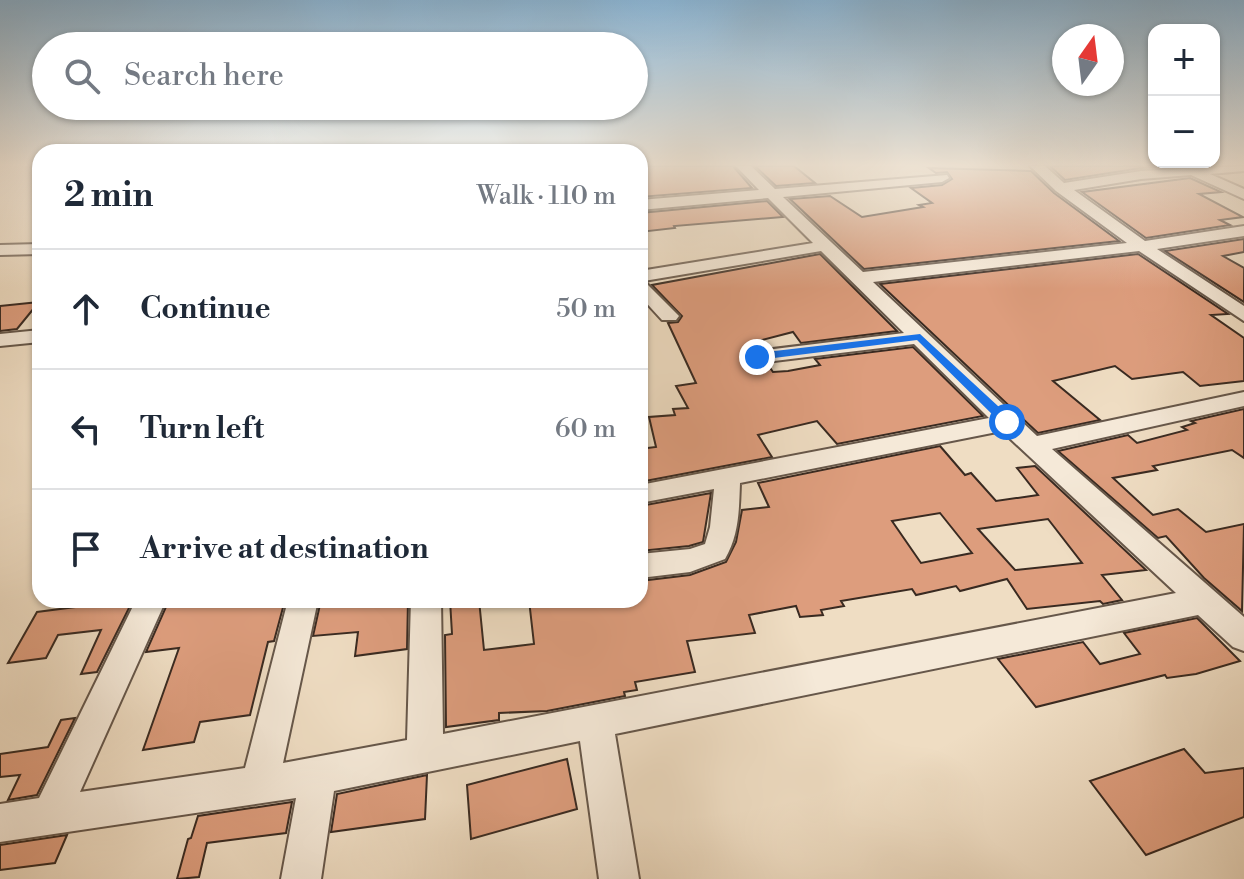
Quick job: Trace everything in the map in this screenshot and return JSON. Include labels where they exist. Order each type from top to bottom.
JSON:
[{"type":"street","points":[[785,207],[1007,422],[1244,637]]},
{"type":"street","points":[[1088,207],[1244,315]]},
{"type":"street","points":[[857,278],[1142,246],[1244,231]]},
{"type":"street","points":[[648,275],[824,246]]},
{"type":"street","points":[[0,250],[32,249]]},
{"type":"street","points":[[1218,298],[1244,292]]},
{"type":"street","points":[[648,294],[669,316]]},
{"type":"street","points":[[0,340],[32,337]]},
{"type":"street","points":[[757,357],[920,337]]},
{"type":"street","points":[[1033,445],[1244,399]]},
{"type":"street","points":[[648,492],[1007,422]]},
{"type":"street","points":[[648,565],[699,560],[711,556],[720,547],[724,534],[727,477]]},
{"type":"street","points":[[0,823],[318,776],[1203,601]]},
{"type":"street","points":[[50,816],[147,608]]},
{"type":"street","points":[[259,785],[301,608]]},
{"type":"street","points":[[425,755],[426,608]]},
{"type":"street","points":[[595,721],[619,879]]},
{"type":"street","points":[[301,879],[318,776]]},
{"type":"building","points":[[703,207],[773,207],[783,217],[648,231],[648,212]]},
{"type":"building","points":[[798,207],[847,207],[862,217],[923,207],[1073,207],[1119,241],[864,269]]},
{"type":"building","points":[[1103,207],[1224,207],[1243,217],[1220,220],[1230,225],[1146,238]]},
{"type":"building","points":[[1244,239],[1244,252],[1223,256],[1244,268],[1244,302],[1165,251]]},
{"type":"building","points":[[820,254],[897,331],[801,343],[793,332],[754,342],[758,348],[744,356],[748,363],[768,365],[773,372],[788,371],[820,365],[815,359],[913,347],[983,416],[837,444],[817,421],[758,435],[772,457],[648,480],[648,448],[656,447],[649,417],[675,415],[673,409],[688,408],[676,386],[696,383],[668,323],[678,322],[682,316],[652,285]]},
{"type":"building","points":[[1138,254],[1228,314],[1211,315],[1244,338],[1244,381],[1200,386],[1183,372],[1132,379],[1115,366],[1053,381],[1100,420],[1038,433],[880,284]]},
{"type":"building","points":[[32,303],[32,311],[17,329],[0,331],[0,306]]},
{"type":"building","points":[[1244,409],[1244,458],[1232,450],[1153,466],[1157,470],[1113,478],[1153,515],[1178,509],[1206,532],[1244,524],[1242,611],[1204,578],[1166,536],[1158,538],[1058,451],[1128,435],[1137,443],[1187,430],[1182,427],[1195,423],[1191,421]]},
{"type":"building","points":[[940,446],[965,475],[971,473],[996,501],[1038,495],[1017,468],[1035,466],[1146,570],[1102,575],[1122,600],[1103,604],[1100,601],[1027,609],[1007,579],[960,591],[956,586],[916,595],[912,589],[841,601],[844,606],[821,610],[823,615],[800,617],[796,606],[749,615],[755,633],[687,641],[695,672],[635,682],[637,690],[624,692],[625,696],[547,711],[499,713],[499,720],[446,727],[445,635],[452,634],[450,608],[480,608],[484,650],[534,644],[530,608],[648,608],[648,580],[690,575],[726,562],[736,542],[742,510],[769,507],[758,483]],"holes":[[[940,513],[972,553],[921,563],[892,521]],[[1048,519],[1082,563],[1015,570],[978,529]]]},
{"type":"building","points":[[711,493],[703,542],[648,550],[648,505]]},
{"type":"building","points":[[68,608],[129,608],[97,672],[81,674],[101,630],[58,635],[46,658],[8,663],[37,612]]},
{"type":"building","points":[[165,608],[283,608],[274,641],[268,642],[250,715],[200,722],[194,742],[143,750],[179,648],[146,652]]},
{"type":"building","points":[[319,608],[408,608],[407,649],[355,656],[358,632],[313,636]]},
{"type":"building","points":[[1197,618],[1240,661],[1196,674],[1167,678],[1165,675],[1036,707],[998,659],[1083,642],[1100,664],[1140,654],[1124,633]]},
{"type":"building","points":[[75,718],[37,795],[8,800],[20,775],[0,777],[0,754],[48,747],[61,720]]},
{"type":"building","points":[[1184,749],[1205,773],[1244,768],[1244,817],[1146,855],[1090,781]]},
{"type":"building","points":[[567,759],[577,809],[471,839],[467,785]]},
{"type":"building","points":[[427,775],[425,819],[331,832],[337,794]]},
{"type":"building","points":[[292,802],[286,833],[207,843],[199,877],[177,879],[198,816]]},
{"type":"building","points":[[67,835],[55,863],[0,870],[0,845]]},
{"type":"route","points":[[757,357],[920,337],[1007,422]]}]
